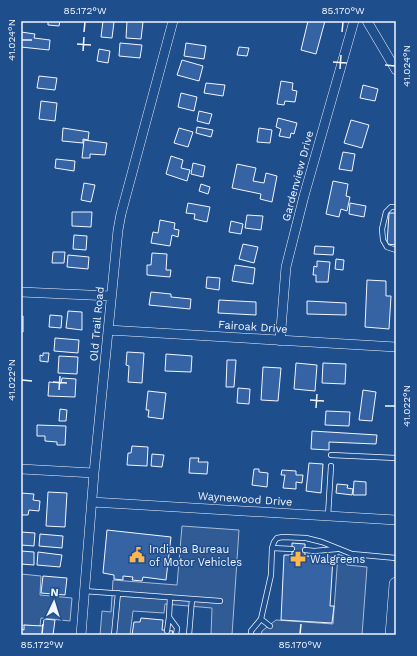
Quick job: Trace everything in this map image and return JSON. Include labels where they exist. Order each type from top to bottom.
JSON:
[{"type":"main road","points":[[393,629],[396,584]]},
{"type":"street","name":"Old Trail Road","points":[[81,635],[94,472],[118,230],[173,21]]},
{"type":"street","name":"Gardenview Drive","points":[[280,341],[286,267],[304,196],[354,21]]},
{"type":"street","points":[[366,21],[396,70]]},
{"type":"street","points":[[21,292],[111,296]]},
{"type":"street","name":"Fairoak Drive","points":[[108,330],[396,348]]},
{"type":"street","points":[[21,469],[94,472]]},
{"type":"street","name":"Waynewood Drive","points":[[92,502],[396,520]]},
{"type":"lane","points":[[396,207],[391,207],[386,212],[382,229],[383,240],[386,247],[396,250]]},
{"type":"lane","points":[[331,454],[396,458]]},
{"type":"lane","points":[[328,516],[331,466]]},
{"type":"lane","points":[[251,635],[251,631],[261,619],[271,576],[272,548],[277,538],[306,538],[352,554],[396,558]]},
{"type":"lane","points":[[272,548],[292,549]]},
{"type":"lane","points":[[305,550],[314,551],[338,548]]},
{"type":"lane","points":[[84,591],[220,601]]},
{"type":"lane","points":[[114,635],[118,593]]},
{"type":"lane","points":[[167,630],[170,597]]},
{"type":"lane","points":[[189,635],[192,599]]},
{"type":"lane","points":[[169,617],[177,628],[176,635]]},
{"type":"lane","points":[[261,619],[270,626]]},
{"type":"shaded area","points":[[182,526],[239,530],[232,635],[211,635],[212,608],[165,604],[164,613],[133,611],[130,635],[100,635],[102,611],[111,612],[113,580],[177,585]]},
{"type":"shaded area","points":[[338,554],[346,557],[347,565],[367,567],[362,635],[261,635],[262,631],[276,620],[333,624]]},
{"type":"shaded area","points":[[21,574],[41,576],[40,595],[72,598],[70,621],[41,618],[40,626],[21,625]]},
{"type":"building","points":[[48,21],[60,21],[59,26],[48,25]]},
{"type":"building","points":[[103,21],[114,22],[112,38],[101,37]]},
{"type":"building","points":[[127,21],[143,22],[141,39],[126,38]]},
{"type":"building","points":[[308,21],[325,21],[316,54],[301,50]]},
{"type":"building","points":[[21,32],[35,34],[34,38],[50,40],[49,50],[21,47]]},
{"type":"building","points":[[120,43],[142,45],[140,58],[119,56]]},
{"type":"building","points":[[186,43],[206,46],[204,59],[184,56]]},
{"type":"building","points":[[239,47],[249,48],[247,56],[237,55]]},
{"type":"building","points":[[99,49],[110,51],[108,63],[97,61]]},
{"type":"building","points":[[182,60],[203,66],[199,81],[177,75]]},
{"type":"building","points":[[39,76],[57,78],[55,90],[37,88]]},
{"type":"building","points":[[281,81],[293,83],[292,90],[297,91],[295,102],[285,101],[284,105],[277,104]]},
{"type":"building","points":[[206,83],[225,85],[223,96],[204,93]]},
{"type":"building","points":[[363,85],[378,89],[375,101],[360,98]]},
{"type":"building","points":[[181,93],[197,97],[194,111],[178,107]]},
{"type":"building","points":[[41,101],[57,103],[55,121],[39,119]]},
{"type":"building","points":[[199,111],[212,114],[209,124],[197,121]]},
{"type":"building","points":[[278,118],[297,123],[294,134],[291,133],[290,138],[279,136],[281,129],[276,127]]},
{"type":"building","points":[[351,120],[369,125],[362,148],[344,143]]},
{"type":"building","points":[[197,127],[213,130],[211,137],[196,133]]},
{"type":"building","points":[[63,128],[89,132],[88,140],[83,139],[83,143],[62,141]]},
{"type":"building","points":[[179,128],[193,132],[188,147],[174,143]]},
{"type":"building","points":[[259,128],[272,130],[270,143],[257,142]]},
{"type":"building","points":[[84,140],[107,143],[105,155],[90,154],[90,158],[82,158]]},
{"type":"building","points":[[343,152],[355,154],[352,171],[339,169]]},
{"type":"building","points":[[171,156],[183,160],[181,168],[190,170],[187,181],[166,174]]},
{"type":"building","points":[[56,159],[75,161],[74,171],[55,168]]},
{"type":"building","points":[[193,163],[205,166],[203,177],[191,174]]},
{"type":"building","points":[[237,164],[256,168],[253,181],[264,183],[266,173],[277,176],[272,202],[260,199],[261,194],[232,188]]},
{"type":"building","points":[[333,181],[348,184],[346,196],[350,197],[347,211],[341,209],[339,217],[326,214]]},
{"type":"building","points":[[84,183],[95,185],[91,202],[81,200]]},
{"type":"building","points":[[201,184],[210,187],[208,194],[199,191]]},
{"type":"building","points":[[188,203],[210,207],[207,222],[194,219],[195,214],[186,213]]},
{"type":"building","points":[[350,203],[366,206],[364,217],[349,214]]},
{"type":"building","points":[[72,212],[92,212],[91,227],[72,226]]},
{"type":"building","points":[[389,213],[396,213],[396,245],[387,244]]},
{"type":"building","points":[[247,215],[263,216],[261,230],[245,228]]},
{"type":"building","points":[[160,220],[175,223],[174,229],[179,230],[178,237],[172,235],[170,246],[151,243],[153,232],[158,233]]},
{"type":"building","points":[[231,221],[243,224],[241,234],[229,232]]},
{"type":"building","points":[[74,235],[87,236],[86,250],[73,249]]},
{"type":"building","points":[[243,244],[258,247],[254,263],[239,259]]},
{"type":"building","points":[[315,246],[334,247],[333,255],[314,254]]},
{"type":"building","points":[[53,252],[65,252],[64,263],[52,263]]},
{"type":"building","points":[[152,253],[167,254],[166,270],[171,270],[170,277],[147,275],[147,265],[151,265]]},
{"type":"building","points":[[68,255],[89,257],[88,269],[67,267]]},
{"type":"building","points":[[336,259],[344,260],[343,270],[335,269]]},
{"type":"building","points":[[317,261],[330,262],[328,282],[316,282],[316,275],[313,275],[314,266],[317,267]]},
{"type":"building","points":[[235,265],[255,268],[253,284],[232,281]]},
{"type":"building","points":[[207,277],[220,278],[219,290],[206,288]]},
{"type":"building","points":[[367,280],[386,281],[386,296],[391,296],[389,329],[365,327]]},
{"type":"building","points":[[151,292],[171,294],[171,297],[191,299],[190,309],[149,305]]},
{"type":"building","points":[[219,300],[256,302],[256,315],[218,313]]},
{"type":"building","points":[[307,301],[346,303],[346,315],[307,314]]},
{"type":"building","points":[[68,311],[82,312],[82,330],[66,328]]},
{"type":"building","points":[[50,315],[62,316],[61,328],[49,327]]},
{"type":"building","points":[[21,316],[23,316],[23,332],[21,332]]},
{"type":"building","points":[[55,338],[79,340],[78,353],[54,351]]},
{"type":"building","points":[[127,352],[144,353],[142,383],[128,382],[129,366],[126,365]]},
{"type":"building","points":[[43,353],[49,353],[48,362],[40,361],[40,355],[43,356]]},
{"type":"building","points":[[166,354],[192,356],[191,372],[165,371]]},
{"type":"building","points":[[59,356],[78,357],[77,374],[58,373]]},
{"type":"building","points":[[227,360],[236,360],[234,387],[226,387]]},
{"type":"building","points":[[296,363],[317,365],[315,391],[294,389]]},
{"type":"building","points":[[323,363],[346,364],[345,384],[322,383]]},
{"type":"building","points":[[263,367],[281,368],[278,401],[261,400]]},
{"type":"building","points":[[62,378],[76,379],[75,397],[48,396],[49,382],[61,383]]},
{"type":"building","points":[[238,388],[250,389],[249,404],[237,403]]},
{"type":"building","points":[[363,390],[376,392],[372,421],[359,420]]},
{"type":"building","points":[[148,391],[166,393],[163,419],[148,417],[149,410],[146,410]]},
{"type":"building","points":[[60,409],[67,410],[66,421],[59,421]]},
{"type":"building","points":[[326,411],[350,412],[349,426],[325,425]]},
{"type":"building","points":[[37,425],[66,426],[65,445],[57,445],[57,442],[45,441],[45,436],[37,436]]},
{"type":"building","points":[[312,431],[377,435],[376,444],[329,442],[329,450],[311,449]]},
{"type":"building","points":[[132,446],[148,447],[147,466],[127,465],[128,453],[131,453]]},
{"type":"building","points":[[152,454],[164,455],[162,467],[151,466]]},
{"type":"building","points":[[190,458],[199,458],[198,462],[208,462],[207,474],[189,473]]},
{"type":"building","points":[[309,463],[323,464],[321,493],[306,491]]},
{"type":"building","points":[[254,469],[259,469],[259,472],[268,473],[267,487],[252,485]]},
{"type":"building","points":[[282,470],[296,471],[296,475],[303,475],[302,483],[296,482],[296,489],[283,488],[285,475],[281,475]]},
{"type":"building","points":[[354,481],[366,482],[366,495],[353,495]]},
{"type":"building","points":[[337,484],[348,485],[347,488],[353,489],[352,495],[336,493]]},
{"type":"building","points":[[48,492],[67,493],[65,527],[46,526]]},
{"type":"building","points":[[21,493],[34,494],[33,500],[40,501],[39,511],[29,510],[28,515],[21,515]]},
{"type":"building","name":"Indiana Bureau of Motor Vehicles","points":[[107,530],[171,537],[166,580],[143,577],[142,581],[132,580],[133,577],[123,576],[123,580],[114,579],[114,575],[103,573]]},
{"type":"building","points":[[21,532],[35,533],[34,546],[21,545]]},
{"type":"building","points":[[40,534],[63,536],[62,548],[39,546]]},
{"type":"building","name":"Walgreens","points":[[292,543],[305,544],[305,556],[333,557],[330,606],[334,606],[332,623],[281,620],[284,555],[292,555]]},
{"type":"building","points":[[21,551],[34,552],[34,565],[21,564]]},
{"type":"building","points":[[38,552],[62,555],[60,567],[37,565]]},
{"type":"building","points":[[43,576],[67,578],[65,595],[41,593]]},
{"type":"building","points":[[141,618],[163,620],[162,630],[173,631],[172,635],[132,635],[134,622],[140,622]]},
{"type":"building","points":[[44,619],[55,620],[53,635],[21,635],[21,629],[24,630],[24,625],[43,626]]},
{"type":"place","name":"Indiana Bureau of Motor Vehicles","points":[[137,555]]},
{"type":"place","name":"Walgreens","points":[[298,559]]}]
